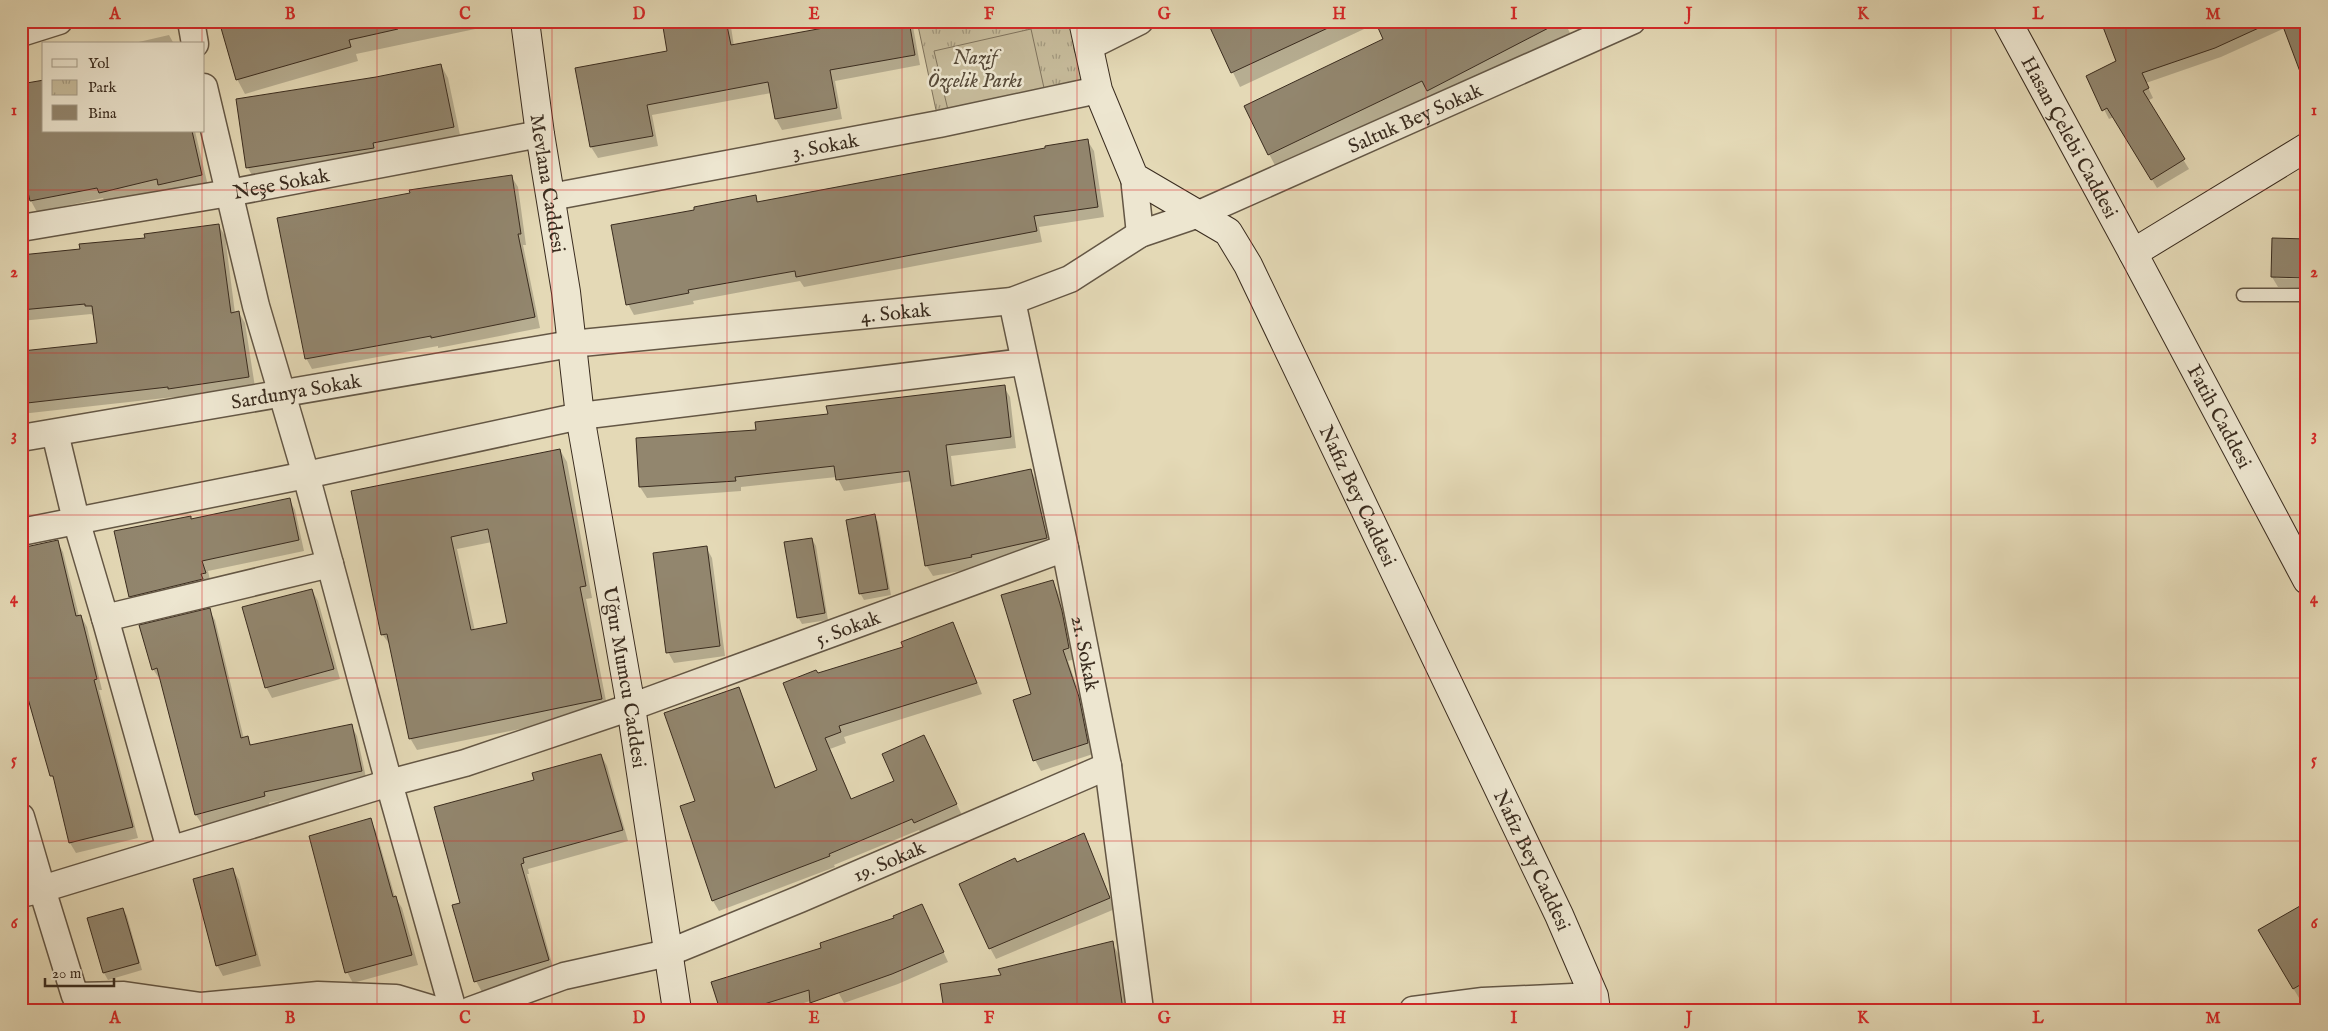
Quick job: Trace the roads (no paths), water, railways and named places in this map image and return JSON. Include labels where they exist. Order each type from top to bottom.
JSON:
[{"type":"street","points":[[21,33],[59,21]]},
{"type":"street","points":[[191,21],[196,42]]},
{"type":"street","name":"Mevlana Caddesi","points":[[525,21],[540,134],[566,292],[571,344]]},
{"type":"street","points":[[1140,21],[1085,34],[1098,90],[1134,177],[1140,234]]},
{"type":"street","name":"Saltuk Bey Sokak","points":[[1199,214],[1632,21]]},
{"type":"street","name":"Hasan Çelebi Caddesi","points":[[2007,21],[2133,253]]},
{"type":"street","name":"3. Sokak","points":[[551,197],[939,124],[1098,90]]},
{"type":"street","points":[[205,91],[256,306],[306,476],[453,1010]]},
{"type":"street","name":"Neşe Sokak","points":[[21,228],[229,193],[540,134]]},
{"type":"street","points":[[2133,253],[2307,147]]},
{"type":"street","name":"Nafiz Bey Caddesi","points":[[1134,177],[1228,232],[1248,265],[1559,915],[1596,1003]]},
{"type":"street","name":"4. Sokak","points":[[571,344],[1012,302],[1070,279],[1140,234],[1199,214]]},
{"type":"street","name":"Fatih Caddesi","points":[[2133,253],[2307,580]]},
{"type":"street","name":"21. Sokak","points":[[1012,302],[1065,548],[1108,766],[1140,1010]]},
{"type":"street","name":"Sardunya Sokak","points":[[21,438],[571,344]]},
{"type":"street","name":"Uğur Mumcu Caddesi","points":[[571,344],[580,416],[631,707],[677,1010]]},
{"type":"street","points":[[21,532],[306,476],[580,416],[1024,362]]},
{"type":"street","points":[[55,432],[76,520],[170,849]]},
{"type":"street","name":"5. Sokak","points":[[32,892],[389,783],[465,763],[631,707],[1065,548]]},
{"type":"street","points":[[105,618],[330,564]]},
{"type":"street","name":"19. Sokak","points":[[471,1010],[564,976],[668,953],[800,899],[1108,766]]},
{"type":"street","points":[[21,817],[32,892],[75,996],[124,995],[201,1006],[318,995],[396,998],[436,1010]]},
{"type":"street","points":[[1413,1010],[1483,1001],[1596,1003]]},
{"type":"lane","points":[[2243,295],[2307,296]]},
{"type":"park label","name":"Nazif Özçelik Parkı","points":[[975,68]]}]
